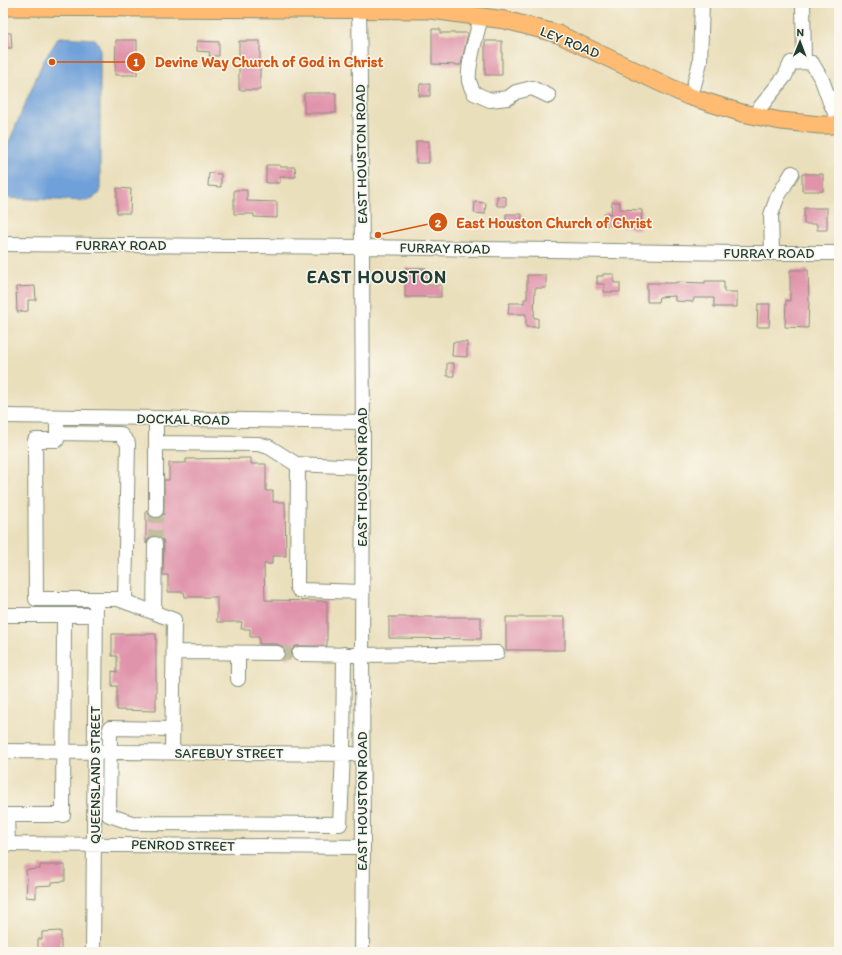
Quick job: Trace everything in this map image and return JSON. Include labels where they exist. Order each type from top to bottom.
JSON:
[{"type":"main road","name":"LEY ROAD","points":[[11,6],[359,6],[431,10],[481,16],[505,20],[558,34],[691,97],[742,113],[780,121],[820,125],[839,125]]},
{"type":"street","points":[[691,97],[700,62],[702,3]]},
{"type":"street","points":[[804,3],[804,62]]},
{"type":"street","name":"EAST HOUSTON ROAD","points":[[359,6],[363,467],[362,952]]},
{"type":"street","points":[[481,16],[469,69],[469,83],[474,93],[490,100],[508,98],[516,92],[532,88],[549,96]]},
{"type":"street","points":[[754,115],[785,76],[791,63],[804,62],[812,63],[822,80],[839,121]]},
{"type":"street","points":[[772,253],[771,215],[777,198],[792,173]]},
{"type":"street","name":"FURRAY ROAD","points":[[3,244],[362,247],[624,252],[839,253]]},
{"type":"street","name":"DOCKAL ROAD","points":[[3,416],[362,422]]},
{"type":"street","points":[[57,417],[57,440],[35,440],[36,599],[118,598],[174,620],[172,752]]},
{"type":"street","points":[[103,434],[104,418]]},
{"type":"street","points":[[156,418],[156,510]]},
{"type":"street","points":[[57,433],[120,434],[128,443],[125,601]]},
{"type":"street","points":[[156,443],[258,444],[269,447],[298,465],[363,467]]},
{"type":"street","points":[[298,465],[296,586],[299,590],[362,592]]},
{"type":"street","points":[[154,612],[155,544]]},
{"type":"street","name":"QUEENSLAND STREET","points":[[93,952],[96,599]]},
{"type":"street","points":[[3,615],[96,615]]},
{"type":"street","points":[[6,844],[5,815],[63,815],[64,616]]},
{"type":"street","points":[[174,652],[277,653]]},
{"type":"street","points":[[238,653],[238,679]]},
{"type":"street","points":[[299,654],[362,655],[497,653]]},
{"type":"street","points":[[172,729],[110,728],[109,815],[132,823],[340,824],[343,753],[344,654]]},
{"type":"street","points":[[344,705],[362,705]]},
{"type":"street","name":"SAFEBUY STREET","points":[[3,751],[95,753],[172,752],[362,754]]},
{"type":"street","points":[[341,801],[363,801]]},
{"type":"street","name":"PENROD STREET","points":[[6,844],[363,847]]},
{"type":"water","points":[[59,37],[95,39],[100,47],[100,193],[88,201],[3,198],[3,156],[43,62]]},
{"type":"building","points":[[432,29],[440,29],[440,33],[468,33],[461,65],[432,64]]},
{"type":"building","points":[[3,33],[11,33],[12,48],[3,48]]},
{"type":"building","points":[[116,40],[137,40],[137,75],[115,75]]},
{"type":"building","points":[[197,41],[219,42],[219,56],[209,56],[210,52],[197,51]]},
{"type":"building","points":[[239,41],[260,41],[260,90],[239,90]]},
{"type":"building","points":[[485,41],[502,41],[502,75],[485,75]]},
{"type":"building","points":[[420,84],[430,84],[430,96],[419,96]]},
{"type":"building","points":[[304,93],[336,93],[336,113],[304,113]]},
{"type":"building","points":[[416,141],[429,141],[429,163],[416,163]]},
{"type":"building","points":[[266,165],[295,167],[296,177],[280,177],[280,183],[266,183]]},
{"type":"building","points":[[209,173],[221,174],[221,187],[208,186]]},
{"type":"building","points":[[802,174],[823,174],[823,191],[802,191]]},
{"type":"building","points":[[117,188],[131,189],[130,213],[117,213]]},
{"type":"building","points":[[234,190],[247,190],[247,201],[277,202],[277,218],[254,217],[254,214],[234,214]]},
{"type":"building","points":[[497,196],[506,197],[506,206],[497,206]]},
{"type":"building","points":[[475,202],[486,203],[485,214],[474,213]]},
{"type":"building","points":[[612,202],[620,202],[620,209],[642,210],[641,229],[603,225],[604,213],[611,214]]},
{"type":"building","points":[[804,208],[827,208],[827,230],[817,230],[817,224],[804,224]]},
{"type":"building","points":[[506,214],[522,214],[521,226],[506,225]]},
{"type":"building","points":[[405,268],[426,268],[427,285],[441,285],[441,297],[405,297]]},
{"type":"building","points":[[790,270],[808,270],[808,328],[785,327],[786,300],[790,301]]},
{"type":"building","points":[[603,274],[614,274],[614,283],[620,283],[620,292],[604,292],[604,284],[597,284],[597,276],[603,276]]},
{"type":"building","points":[[527,275],[546,275],[546,288],[535,288],[534,318],[538,318],[538,327],[526,327],[526,314],[508,314],[509,303],[524,303],[524,299],[527,299]]},
{"type":"building","points":[[705,281],[724,281],[724,292],[737,292],[737,307],[714,307],[714,298],[694,298],[693,302],[675,301],[675,296],[659,297],[658,302],[647,302],[647,283],[705,283]]},
{"type":"building","points":[[35,286],[36,300],[28,300],[28,311],[17,312],[16,287]]},
{"type":"building","points":[[758,304],[770,304],[769,327],[757,327]]},
{"type":"building","points":[[453,342],[467,342],[467,357],[452,356]]},
{"type":"building","points":[[447,363],[454,363],[454,376],[447,376]]},
{"type":"building","points":[[251,458],[251,464],[266,464],[266,491],[273,491],[273,502],[285,502],[286,556],[272,556],[272,564],[264,564],[265,600],[327,601],[327,646],[295,646],[292,650],[291,658],[284,658],[284,649],[277,644],[259,644],[259,637],[250,637],[250,629],[241,629],[242,622],[217,622],[217,597],[185,597],[184,592],[168,592],[168,575],[163,575],[163,540],[160,537],[151,536],[146,544],[146,511],[148,511],[151,517],[156,518],[160,518],[164,514],[164,480],[169,480],[169,463],[186,463],[186,459]]},
{"type":"building","points":[[389,617],[481,617],[481,639],[389,638]]},
{"type":"building","points":[[506,617],[565,617],[565,650],[506,650]]},
{"type":"building","points":[[112,634],[156,634],[156,711],[117,710],[117,686],[112,686],[112,671],[117,672],[117,656],[112,656]]},
{"type":"building","points":[[40,865],[65,865],[65,881],[52,882],[52,885],[36,886],[36,898],[26,897],[26,870],[40,869]]},
{"type":"building","points":[[61,931],[61,952],[41,952],[41,949],[38,950],[38,939],[42,939],[42,932]]},
{"type":"tunnel","points":[[155,544],[156,510]]},
{"type":"tunnel","points":[[277,653],[299,654]]},
{"type":"place","name":"Devine Way Church of God in Christ","points":[[52,62]]},
{"type":"place","name":"East Houston Church of Christ","points":[[378,235]]},
{"type":"district","name":"EAST HOUSTON","points":[[377,277]]}]
